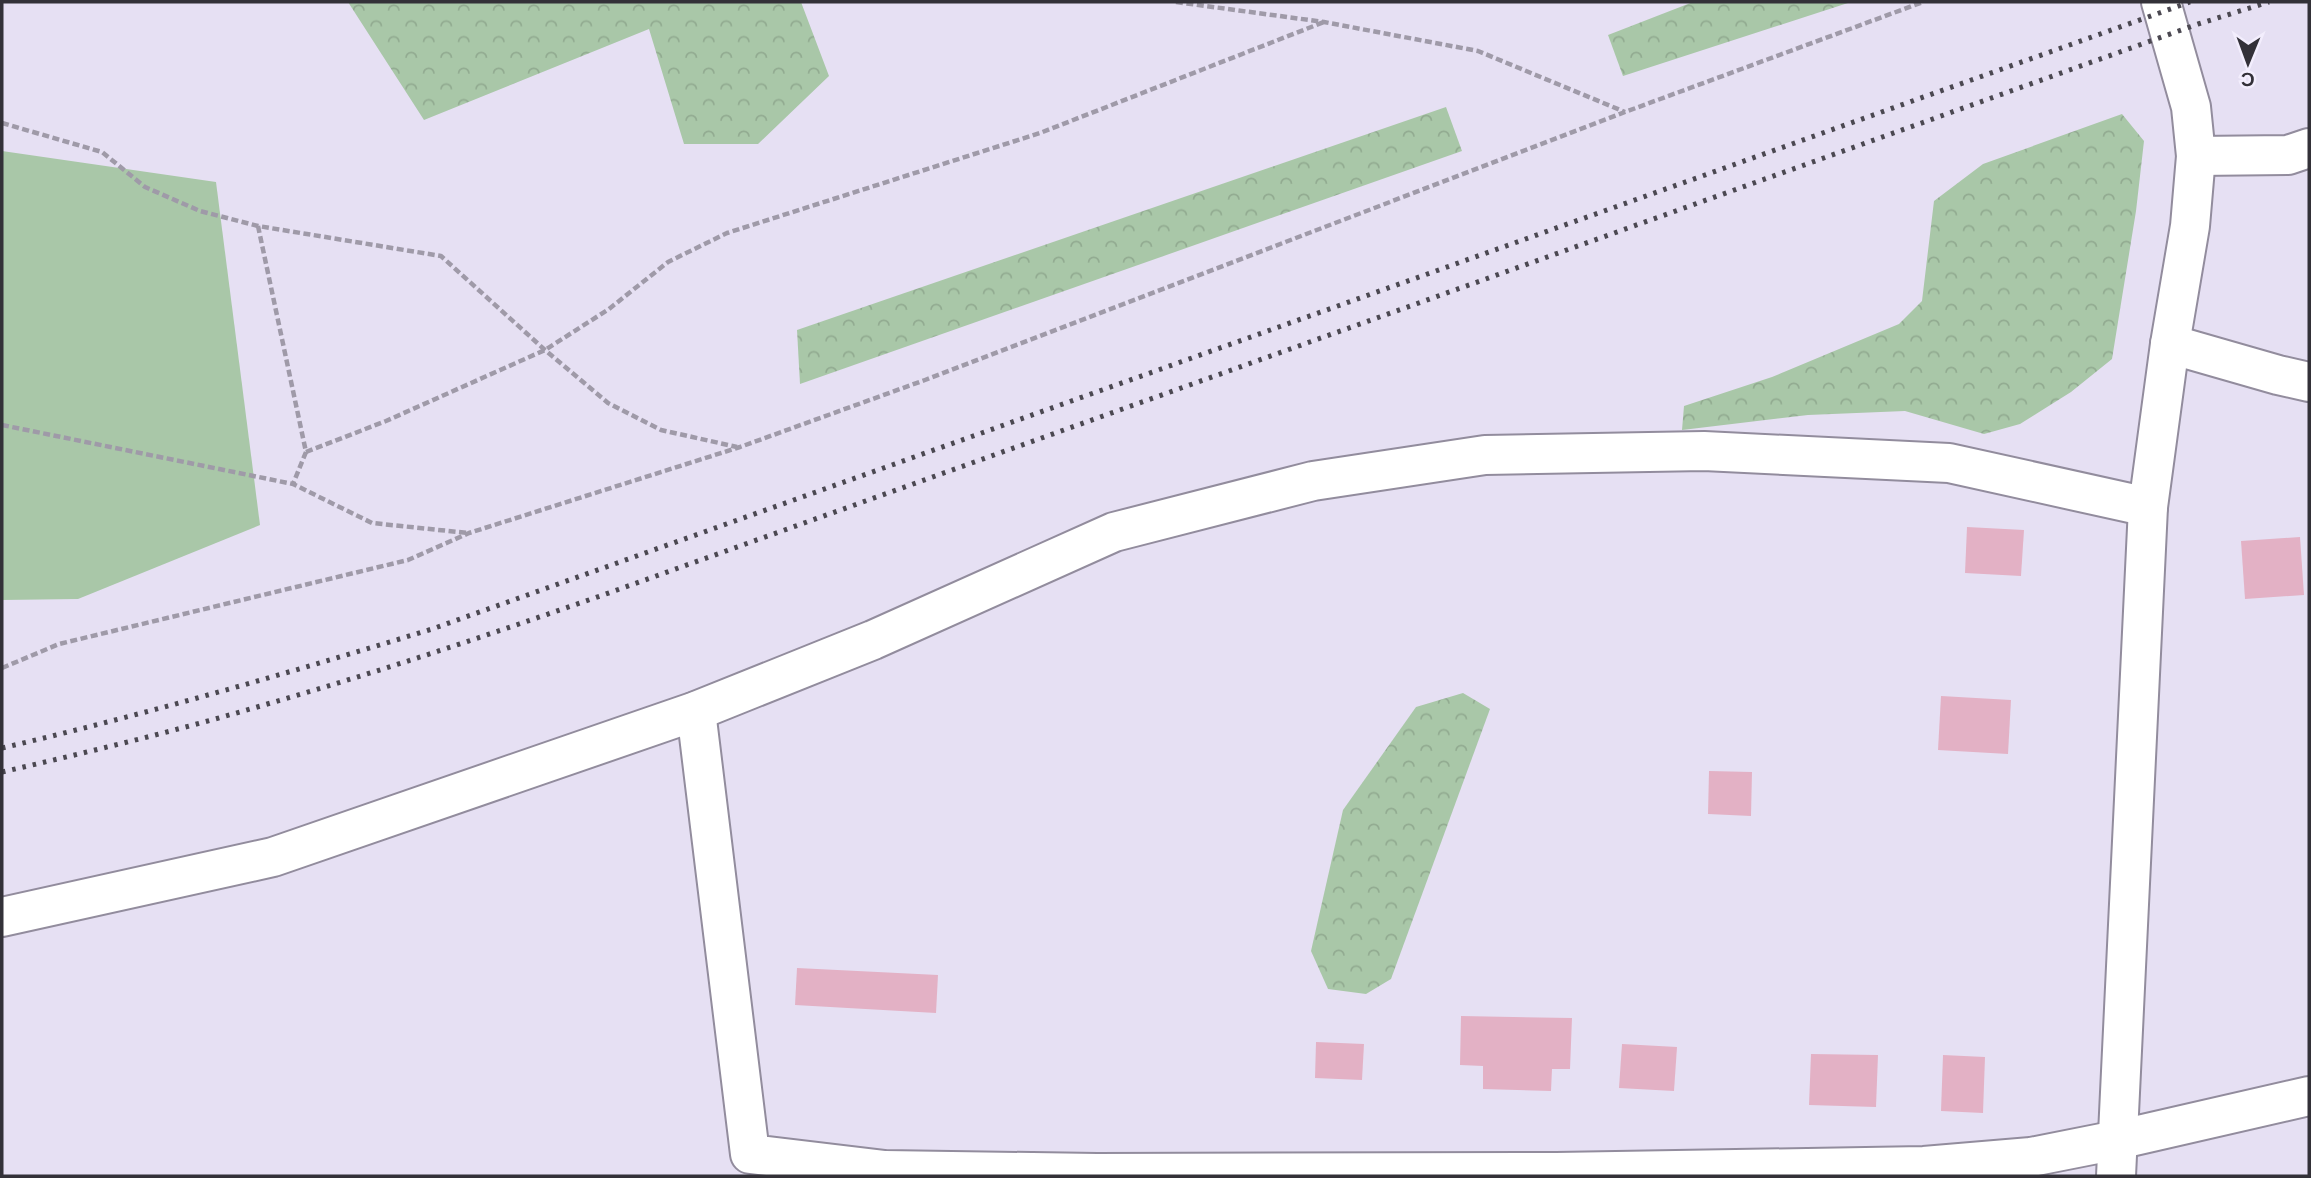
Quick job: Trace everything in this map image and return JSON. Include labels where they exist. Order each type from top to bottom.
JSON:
[{"type":"street","points":[[2116,1158],[2148,507],[2170,344],[2190,226],[2196,156],[2192,107],[2161,2]]},
{"type":"street","points":[[2196,156],[2288,155],[2309,148]]},
{"type":"street","points":[[2170,344],[2309,382]]},
{"type":"street","points":[[2,917],[273,857],[696,711],[873,639],[1114,532],[1313,481],[1485,454],[1704,451],[1949,463],[2148,507]]},
{"type":"street","points":[[696,711],[750,1154],[899,1170],[1097,1173],[1556,1172],[1924,1166],[2031,1157],[2116,1158],[2309,1096]]},
{"type":"path","points":[[1176,2],[1324,22],[1478,51],[1625,112]]},
{"type":"path","points":[[2,668],[59,644],[408,560],[469,533],[740,447],[938,375],[1625,112],[1923,2]]},
{"type":"path","points":[[306,452],[386,421],[545,350],[609,309],[668,262],[727,233],[1040,133],[1324,22]]},
{"type":"path","points":[[2,123],[102,152],[145,187],[200,211],[258,226],[441,256],[608,403],[661,430],[740,447]]},
{"type":"path","points":[[258,226],[306,452],[293,484]]},
{"type":"path","points":[[2,425],[293,484],[372,523],[469,533]]},
{"type":"green space","points":[[348,2],[801,2],[829,76],[758,144],[684,144],[649,29],[424,120]]},
{"type":"green space","points":[[1693,2],[1851,2],[1623,76],[1608,35]]},
{"type":"green space","points":[[1446,107],[1462,151],[800,384],[797,330]]},
{"type":"green space","points":[[2122,114],[2144,141],[2136,211],[2112,359],[2071,392],[2020,424],[1984,434],[1905,411],[1808,415],[1682,430],[1684,406],[1772,377],[1899,324],[1922,301],[1934,201],[1983,164]]},
{"type":"green space","points":[[2,151],[216,182],[260,525],[78,599],[2,600]]},
{"type":"green space","points":[[1463,693],[1490,709],[1391,979],[1366,994],[1328,989],[1311,951],[1343,810],[1416,707]]},
{"type":"building","points":[[1967,527],[2024,530],[2021,576],[1965,573]]},
{"type":"building","points":[[2300,537],[2304,595],[2245,599],[2241,541]]},
{"type":"building","points":[[1941,696],[2011,700],[2008,754],[1938,750]]},
{"type":"building","points":[[1709,771],[1752,772],[1751,816],[1708,814]]},
{"type":"building","points":[[797,968],[938,975],[936,1013],[795,1005]]},
{"type":"building","points":[[1461,1016],[1572,1018],[1570,1069],[1552,1069],[1551,1091],[1483,1089],[1483,1066],[1460,1065]]},
{"type":"building","points":[[1316,1042],[1364,1044],[1362,1080],[1315,1078]]},
{"type":"building","points":[[1622,1044],[1677,1047],[1674,1091],[1619,1088]]},
{"type":"building","points":[[1811,1054],[1878,1055],[1876,1107],[1809,1105]]},
{"type":"building","points":[[1943,1055],[1985,1057],[1983,1113],[1941,1111]]},
{"type":"railway","points":[[2,748],[218,692],[432,629],[2190,2]]},
{"type":"railway","points":[[2,772],[240,712],[439,651],[603,595],[2198,24],[2269,2]]}]
